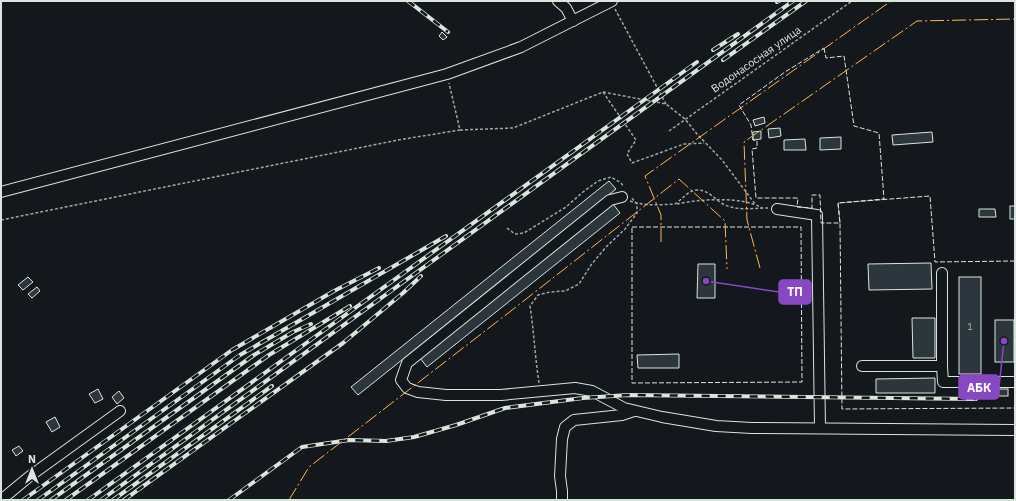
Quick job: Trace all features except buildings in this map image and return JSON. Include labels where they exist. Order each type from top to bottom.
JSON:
[{"type":"street","points":[[558,1],[566,8],[573,21]]},
{"type":"street","points":[[1,192],[447,74],[521,47],[612,1]]},
{"type":"street","points":[[625,193],[610,200],[407,363],[401,380],[407,388],[418,392],[446,395],[501,395],[575,388],[592,391],[624,408],[634,411],[716,426],[752,428],[1015,430]]},
{"type":"street","points":[[777,209],[817,215],[820,428]]},
{"type":"street","points":[[942,273],[943,382],[1015,382]]},
{"type":"street","points":[[862,366],[942,366]]},
{"type":"street","points":[[1,500],[30,476],[120,411]]},
{"type":"street","points":[[562,500],[560,476],[562,439],[565,428],[574,420],[622,415],[634,411]]},
{"type":"path","points":[[612,1],[666,104],[685,119],[722,160],[755,204],[762,208]]},
{"type":"path","name":"Водонасосная улица","points":[[668,131],[852,1]]},
{"type":"path","points":[[447,74],[460,130]]},
{"type":"path","points":[[1,220],[398,140],[460,130],[513,128],[602,92],[666,104]]},
{"type":"path","points":[[602,92],[636,140],[627,154],[632,162],[684,144],[705,142]]},
{"type":"path","points":[[507,228],[516,234],[524,233],[566,207],[582,192],[598,181],[611,177],[621,183],[625,193],[637,204],[657,205],[675,204],[694,200],[717,200],[755,204]]},
{"type":"path","points":[[675,204],[689,192],[700,190],[710,194],[724,204],[740,209],[777,209]]},
{"type":"path","points":[[541,391],[536,363],[534,327],[530,306],[538,295],[550,292],[565,291],[580,284],[591,265],[606,247],[625,229],[637,212],[637,204],[625,193]]},
{"type":"railway","points":[[408,1],[448,32]]},
{"type":"railway","points":[[101,500],[793,1]]},
{"type":"railway","points":[[723,60],[806,1]]},
{"type":"railway","points":[[713,50],[738,34]]},
{"type":"railway","points":[[88,500],[697,62]]},
{"type":"railway","points":[[38,500],[240,355],[446,236]]},
{"type":"railway","points":[[23,500],[232,350],[334,291],[379,268]]},
{"type":"railway","points":[[124,500],[343,343],[421,276]]},
{"type":"railway","points":[[66,500],[269,355],[350,306]]},
{"type":"railway","points":[[51,500],[254,355],[293,332],[311,324]]},
{"type":"railway","points":[[113,500],[272,386]]},
{"type":"railway","points":[[229,500],[302,447],[349,440],[386,441],[414,437],[456,425],[505,408],[583,398],[628,395],[976,399]]},
{"type":"fence","points":[[824,48],[826,58],[844,56],[854,126],[879,133],[884,199],[838,203],[840,223],[821,223],[820,195],[812,195],[812,208],[797,207],[798,198],[756,198],[752,149],[757,148],[757,141],[753,140],[751,125],[739,105],[785,72],[824,48]]},
{"type":"fence","points":[[1015,261],[935,262],[930,196],[838,203],[840,223],[842,409],[1015,408]]},
{"type":"fence","points":[[632,227],[801,227],[802,382],[632,383],[632,227]]},
{"type":"power","points":[[661,242],[661,215],[645,176],[891,1]]},
{"type":"power","points":[[760,268],[747,220],[744,142],[917,21],[1015,19]]},
{"type":"power","points":[[289,500],[309,467],[679,179],[725,221],[727,269]]},
{"type":"place","name":"ТП","points":[[706,281]]},
{"type":"place","name":"АБК","points":[[1004,341]]}]
